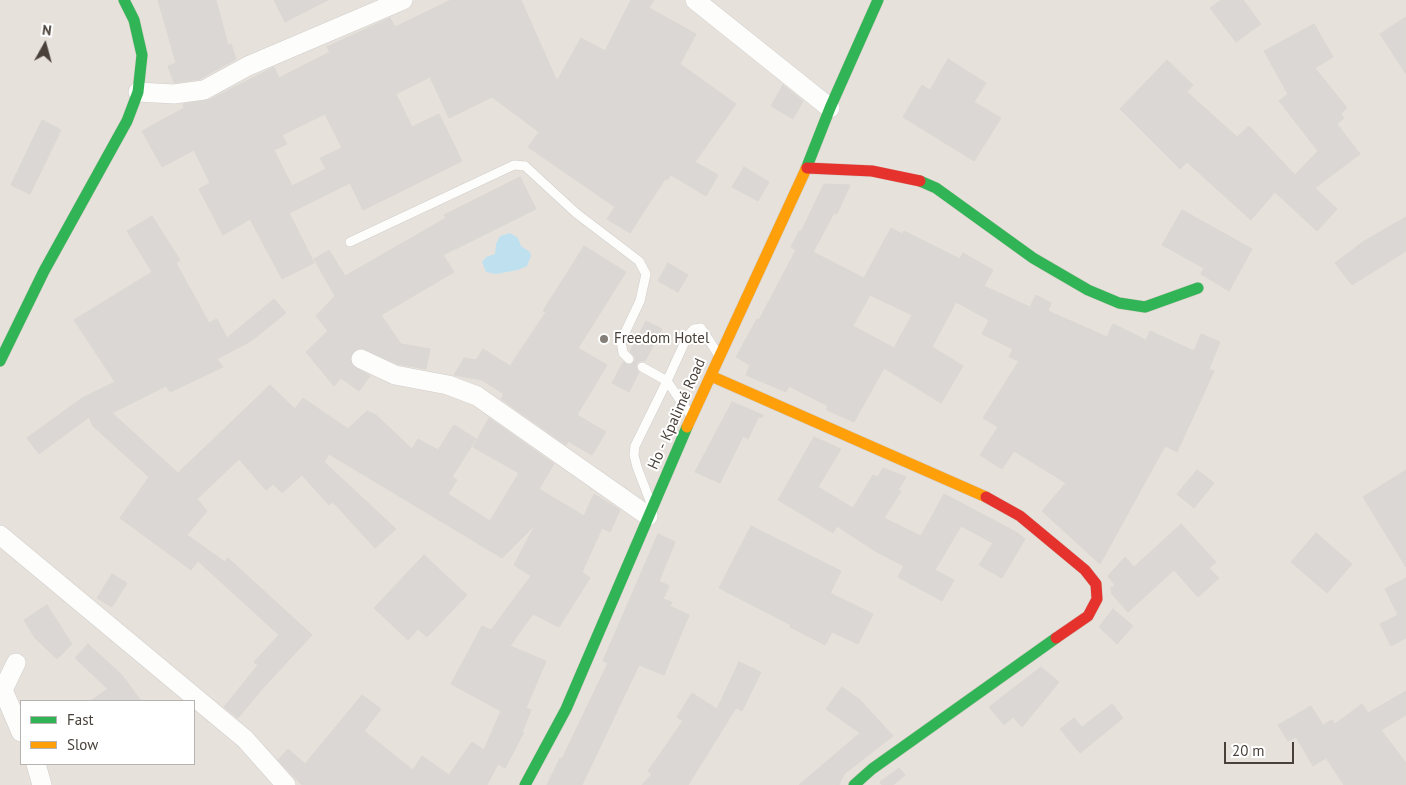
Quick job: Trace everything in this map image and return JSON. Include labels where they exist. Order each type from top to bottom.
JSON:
[{"type":"street","points":[[0,361],[44,271],[127,121],[138,92],[142,55],[134,20],[124,0]]},
{"type":"street","points":[[138,92],[174,94],[204,90],[248,66],[403,0]]},
{"type":"street","points":[[695,0],[830,108]]},
{"type":"street","name":"Ho - Kpalimé Road","points":[[525,785],[566,709],[650,511],[807,168],[830,108],[878,0]]},
{"type":"street","points":[[807,168],[872,171],[920,181],[936,188],[1033,258],[1088,290],[1119,303],[1145,307],[1198,288]]},
{"type":"street","points":[[362,359],[395,375],[448,385],[477,396],[650,511]]},
{"type":"street","points":[[711,376],[979,493],[1020,516],[1086,570],[1096,584],[1097,599],[1088,616],[872,769],[854,785]]},
{"type":"street","points":[[0,535],[245,739],[286,785]]},
{"type":"street","points":[[16,663],[3,690],[20,730]]},
{"type":"street","points":[[36,765],[42,785]]},
{"type":"lane","points":[[350,242],[514,165],[525,166],[576,212],[639,261],[646,274],[640,301],[621,341],[624,353],[629,359]]},
{"type":"lane","points":[[650,511],[634,456],[635,446],[688,335],[694,329],[701,328],[720,356]]},
{"type":"lane","points":[[642,367],[667,381],[692,417]]},
{"type":"shaded area","points":[[0,0],[1406,0],[1406,785],[0,785]]},
{"type":"water","points":[[510,233],[518,238],[521,246],[530,252],[531,256],[527,266],[518,270],[496,274],[486,272],[482,262],[486,257],[495,254],[496,244],[500,236]]},
{"type":"building","points":[[158,0],[216,0],[228,45],[231,44],[236,59],[200,79],[174,83],[168,66],[176,63]]},
{"type":"building","points":[[274,0],[328,0],[285,22]]},
{"type":"building","points":[[451,0],[521,0],[557,81],[581,38],[605,51],[631,0],[654,0],[649,8],[696,34],[680,64],[736,104],[695,162],[718,175],[706,196],[671,175],[667,180],[665,179],[630,233],[607,219],[615,207],[528,147],[539,132],[492,97],[449,118],[430,77],[396,94],[412,127],[439,114],[462,161],[363,210],[350,183],[289,213],[314,263],[282,279],[250,219],[223,235],[199,189],[210,183],[194,150],[162,167],[142,131],[184,108],[183,104],[209,100],[274,67],[279,78],[330,52],[327,47],[390,18],[395,27]],"holes":[[[325,114],[342,148],[320,158],[326,169],[292,186],[274,150],[287,144],[282,135]]]},
{"type":"building","points":[[1221,0],[1243,0],[1261,24],[1236,42],[1210,8]]},
{"type":"building","points":[[1406,17],[1406,74],[1380,34]]},
{"type":"building","points":[[1314,24],[1333,57],[1315,68],[1347,108],[1341,114],[1344,118],[1337,124],[1360,154],[1315,188],[1337,209],[1317,231],[1275,192],[1251,220],[1187,162],[1180,169],[1120,109],[1167,60],[1193,85],[1187,92],[1237,137],[1249,126],[1295,175],[1318,151],[1279,101],[1288,94],[1264,51]]},
{"type":"building","points":[[948,59],[986,83],[974,102],[1001,118],[974,161],[903,117],[922,85],[930,90]]},
{"type":"building","points":[[783,85],[803,101],[793,119],[771,106]]},
{"type":"building","points":[[42,120],[61,130],[30,194],[11,185]]},
{"type":"building","points":[[744,167],[769,182],[758,201],[732,187]]},
{"type":"building","points":[[520,177],[536,209],[443,255],[454,272],[381,315],[401,344],[430,349],[426,369],[398,364],[360,348],[351,355],[352,365],[370,376],[359,391],[341,378],[334,386],[306,352],[328,331],[316,316],[335,296],[314,259],[329,250],[345,276],[446,218],[444,215]]},
{"type":"building","points":[[824,184],[850,185],[837,214],[834,213],[813,252],[864,278],[891,228],[902,234],[904,231],[960,259],[963,253],[993,270],[984,286],[1030,307],[1036,295],[1051,303],[1048,311],[1107,337],[1113,324],[1146,340],[1150,331],[1194,351],[1201,334],[1220,342],[1209,369],[1214,371],[1177,452],[1165,446],[1100,564],[1042,511],[1066,483],[1014,451],[1002,469],[980,455],[998,427],[983,418],[1019,361],[1009,357],[1013,349],[982,334],[989,320],[956,302],[932,347],[963,366],[941,403],[884,368],[854,422],[829,411],[826,409],[828,406],[789,386],[786,392],[746,375],[750,365],[736,357],[757,319],[759,320],[796,250],[791,247],[799,231],[801,232]],"holes":[[[870,295],[912,315],[894,348],[853,326]]]},
{"type":"building","points":[[1182,210],[1252,249],[1229,291],[1201,274],[1204,268],[1162,245]]},
{"type":"building","points":[[152,216],[180,260],[176,263],[209,323],[217,319],[227,338],[274,299],[286,313],[251,341],[217,359],[223,367],[170,392],[166,386],[112,413],[178,473],[270,385],[295,409],[303,398],[348,429],[367,411],[376,415],[412,449],[418,439],[438,450],[454,425],[476,439],[452,477],[457,480],[448,494],[490,521],[519,473],[473,447],[489,418],[554,464],[539,489],[584,516],[594,494],[620,510],[610,532],[602,528],[582,572],[590,578],[559,627],[533,614],[510,646],[546,661],[526,708],[531,710],[522,732],[524,732],[505,768],[498,764],[487,785],[302,785],[278,760],[288,749],[305,764],[362,695],[381,709],[364,731],[413,770],[422,756],[449,775],[472,742],[484,750],[501,711],[451,684],[482,626],[491,630],[531,576],[514,565],[535,525],[502,558],[329,454],[324,462],[396,529],[375,548],[333,502],[329,505],[302,475],[282,493],[273,484],[266,490],[239,459],[197,499],[207,511],[187,535],[225,562],[228,558],[312,635],[238,718],[224,707],[258,665],[254,662],[279,635],[198,561],[191,570],[120,518],[149,477],[93,426],[89,417],[39,454],[27,438],[82,398],[115,382],[74,320],[152,272],[127,231]]},
{"type":"building","points":[[1406,217],[1406,251],[1352,285],[1335,263],[1364,241]]},
{"type":"building","points":[[584,246],[626,272],[578,348],[607,365],[577,415],[606,432],[592,455],[568,441],[566,445],[501,399],[504,394],[482,380],[454,375],[464,358],[476,360],[483,349],[510,366],[546,312],[543,311]]},
{"type":"building","points":[[668,263],[688,275],[678,292],[658,281]]},
{"type":"building","points":[[646,321],[662,329],[645,361],[639,361],[636,364],[639,372],[629,392],[612,383],[623,362],[630,365],[635,361],[635,357],[630,351]]},
{"type":"building","points":[[732,402],[763,415],[762,418],[759,416],[748,439],[743,436],[720,483],[695,472]]},
{"type":"building","points":[[814,437],[841,449],[818,487],[853,508],[873,475],[878,477],[883,468],[906,477],[898,490],[901,491],[884,518],[921,536],[944,494],[1016,532],[1025,539],[1002,578],[979,565],[993,543],[961,526],[935,570],[954,580],[942,601],[898,577],[904,566],[875,551],[837,526],[833,533],[778,500]]},
{"type":"building","points":[[1197,470],[1214,483],[1194,508],[1177,494]]},
{"type":"building","points":[[1406,470],[1406,567],[1363,497]]},
{"type":"building","points":[[1181,524],[1216,562],[1209,568],[1219,578],[1198,597],[1174,570],[1128,612],[1112,594],[1111,588],[1115,585],[1108,576],[1125,557],[1134,567]]},
{"type":"building","points":[[751,526],[841,571],[830,593],[873,614],[858,644],[832,632],[825,645],[790,627],[791,625],[719,588]]},
{"type":"building","points":[[1316,533],[1352,564],[1327,593],[1291,562]]},
{"type":"building","points":[[658,534],[675,542],[659,581],[669,586],[663,599],[672,602],[670,606],[689,615],[664,675],[639,665],[582,785],[547,785],[560,758],[562,759],[608,663],[603,661]]},
{"type":"building","points":[[424,555],[467,595],[427,637],[418,629],[408,640],[374,608]]},
{"type":"building","points":[[112,574],[127,583],[112,607],[97,598]]},
{"type":"building","points":[[1406,578],[1406,638],[1391,646],[1380,624],[1398,615],[1385,589]]},
{"type":"building","points":[[47,605],[72,644],[57,659],[35,638],[24,620]]},
{"type":"building","points":[[1113,609],[1133,626],[1117,644],[1099,627]]},
{"type":"building","points":[[88,644],[122,675],[140,700],[92,700],[108,689],[75,658]]},
{"type":"building","points":[[739,662],[761,672],[742,711],[736,708],[688,785],[642,785],[652,774],[648,771],[683,721],[677,717],[692,693],[717,709]]},
{"type":"building","points":[[1041,667],[1059,682],[1022,727],[1013,717],[1004,725],[989,707]]},
{"type":"building","points":[[842,687],[859,699],[893,736],[844,774],[839,785],[799,785],[860,733],[826,709]]},
{"type":"building","points":[[1406,691],[1406,715],[1381,730],[1406,763],[1406,785],[1344,785],[1326,758],[1313,766],[1296,737],[1288,741],[1278,725],[1311,706],[1323,725],[1332,720],[1335,724],[1362,704],[1368,713]]},
{"type":"building","points":[[1112,704],[1123,718],[1080,753],[1060,729],[1074,718],[1082,727]]},
{"type":"building","points":[[899,768],[905,775],[893,785],[882,785],[880,782]]},
{"type":"traffic: fast","points":[[0,361],[44,271],[127,121],[138,92],[142,55],[134,20],[124,0]]},
{"type":"traffic: fast","points":[[806,169],[830,108],[878,0]]},
{"type":"traffic: fast","points":[[920,181],[936,188],[1033,258],[1088,290],[1119,303],[1145,307],[1198,288]]},
{"type":"traffic: fast","points":[[525,785],[566,709],[687,427]]},
{"type":"traffic: fast","points":[[854,785],[872,769],[1056,638]]},
{"type":"traffic: slow","points":[[687,427],[806,169]]},
{"type":"traffic: slow","points":[[711,376],[986,497]]},
{"type":"traffic: jam","points":[[807,168],[872,171],[920,181]]},
{"type":"traffic: jam","points":[[986,497],[1020,516],[1085,570],[1096,584],[1097,599],[1088,616],[1056,638]]},
{"type":"place","name":"Freedom Hotel","points":[[604,339]]}]
